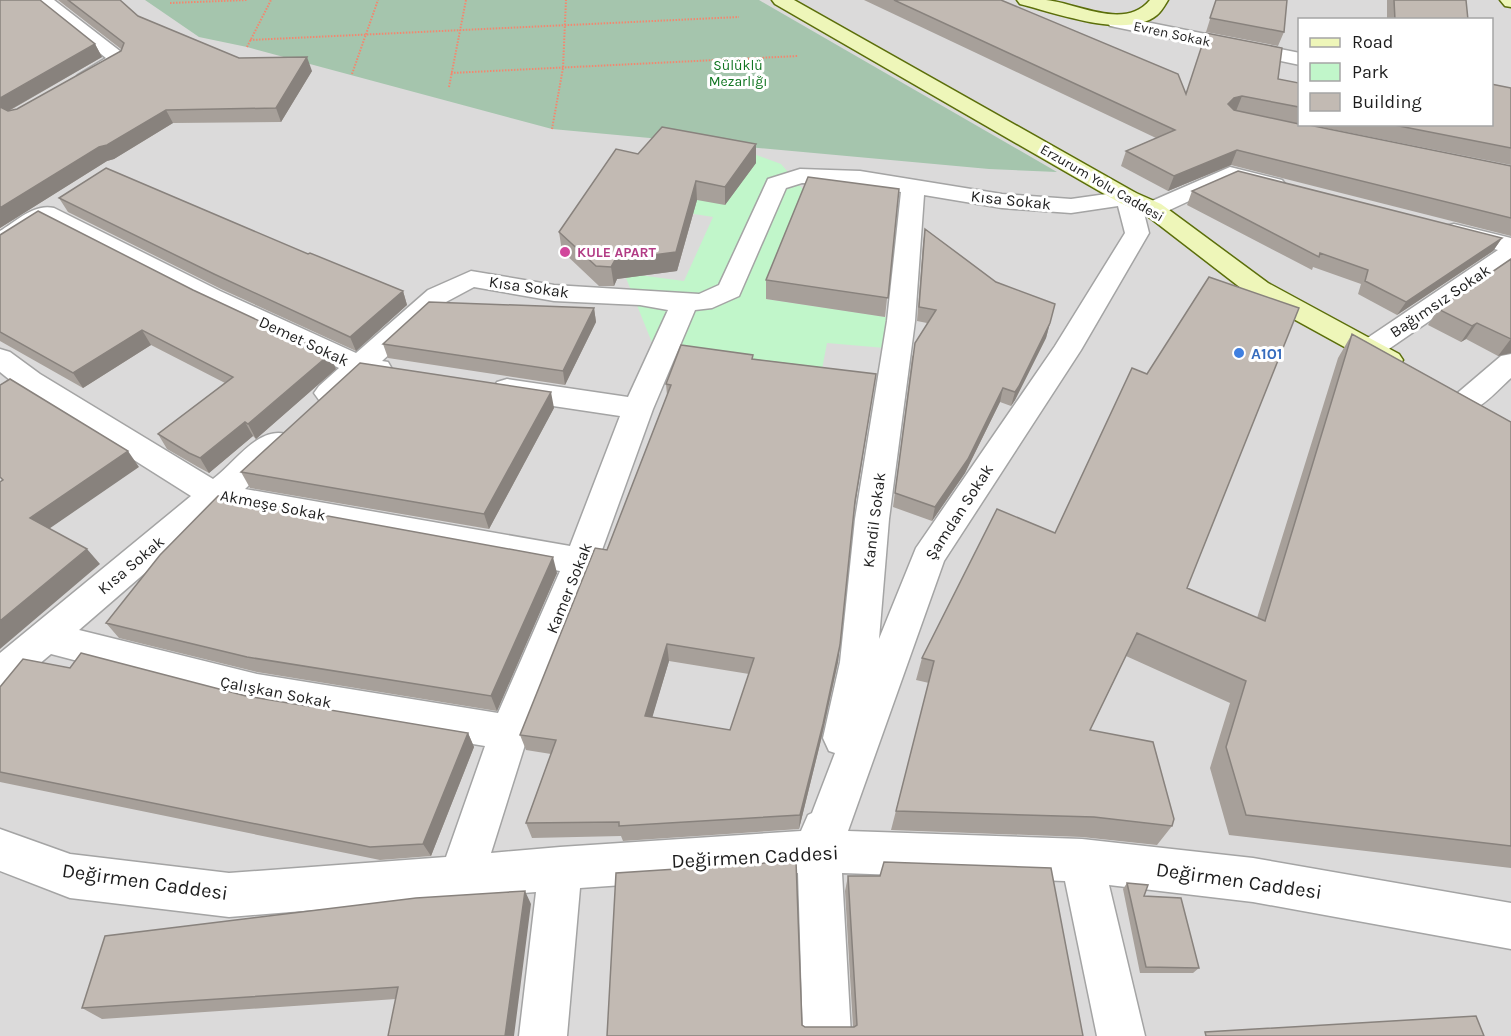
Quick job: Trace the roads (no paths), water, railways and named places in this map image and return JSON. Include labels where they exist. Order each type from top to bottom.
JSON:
[{"type":"street","points":[[43,0],[119,58],[66,90]]},
{"type":"street","name":"Erzurum Yolu Caddesi","points":[[781,0],[1140,203],[1259,289],[1407,371]]},
{"type":"street","points":[[1026,0],[1116,21],[1145,15],[1155,9],[1159,0]]},
{"type":"street","name":"Evren Sokak","points":[[1116,21],[1177,36],[1298,58]]},
{"type":"street","name":"Kısa Sokak","points":[[0,675],[214,495],[233,482],[437,296],[471,279],[554,292],[703,302],[730,290],[776,184],[800,176],[860,178],[1002,201],[1071,206],[1140,203],[1230,174],[1297,191]]},
{"type":"street","name":"Kandil Sokak","points":[[819,851],[859,662],[872,519],[901,321],[913,186]]},
{"type":"street","name":"Şamdan Sokak","points":[[819,851],[928,557],[1066,350],[1137,233],[1140,203]]},
{"type":"street","name":"Demet Sokak","points":[[0,242],[56,206],[211,297],[359,366],[404,373]]},
{"type":"street","points":[[1432,225],[1511,246]]},
{"type":"street","name":"Bağımsız Sokak","points":[[1370,349],[1511,253]]},
{"type":"street","name":"Kamer Sokak","points":[[461,878],[509,732],[581,561],[638,409],[685,302]]},
{"type":"street","name":"Akmeşe Sokak","points":[[0,358],[40,387],[214,495],[581,561]]},
{"type":"street","points":[[1464,403],[1511,363]]},
{"type":"street","points":[[486,386],[638,409]]},
{"type":"street","name":"Çalışkan Sokak","points":[[46,637],[257,691],[509,732]]},
{"type":"street","name":"Değirmen Caddesi","points":[[0,850],[70,876],[229,895],[461,878],[560,868],[819,851],[1082,860],[1252,880],[1511,926]]},
{"type":"street","points":[[819,851],[827,1036]]},
{"type":"street","points":[[1082,860],[1121,1036]]},
{"type":"street","points":[[543,1036],[560,868]]},
{"type":"place","name":"KULE APART","points":[[565,252]]},
{"type":"place","name":"A101","points":[[1239,353]]},
{"type":"park label","name":"Sülüklü Mezarlığı","points":[[738,74]]}]
